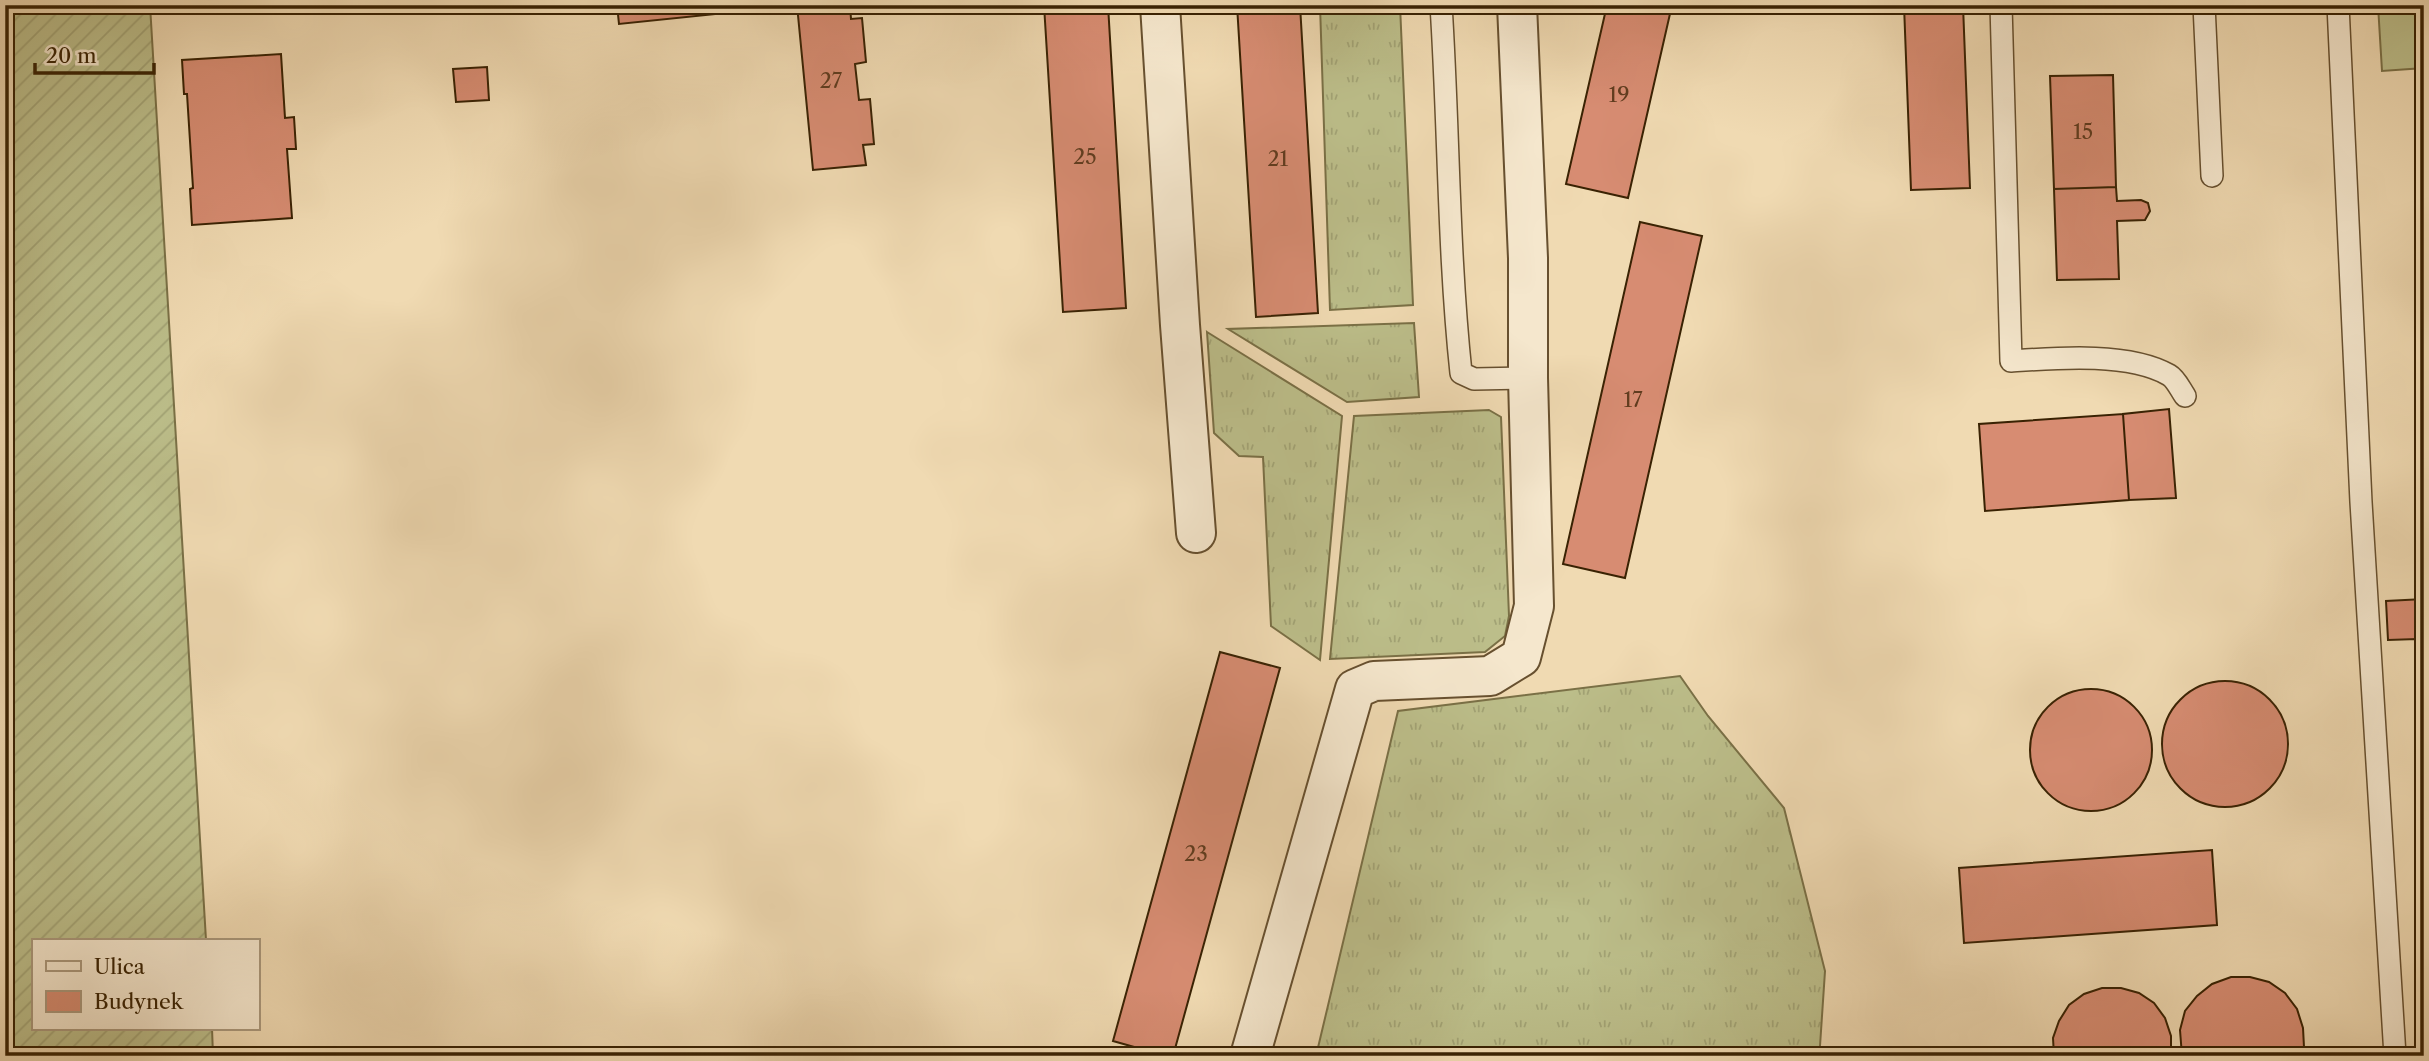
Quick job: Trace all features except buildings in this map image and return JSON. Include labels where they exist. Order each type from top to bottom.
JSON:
[{"type":"street","points":[[1160,5],[1196,534]]},
{"type":"street","points":[[1250,1056],[1355,689],[1374,681],[1490,676],[1521,657],[1534,606],[1528,258],[1517,5]]},
{"type":"lane","points":[[1441,5],[1454,309],[1461,373],[1474,379],[1528,378]]},
{"type":"lane","points":[[2001,5],[2011,361],[2065,358],[2141,363],[2172,376],[2185,396]]},
{"type":"lane","points":[[2204,5],[2212,176]]},
{"type":"lane","points":[[2338,5],[2361,502],[2395,1056]]},
{"type":"green space","points":[[5,5],[150,5],[206,939],[32,939],[32,1030],[212,1030],[213,1056],[5,1056]]},
{"type":"green space","points":[[1320,5],[1400,5],[1413,305],[1330,310]]},
{"type":"green space","points":[[2378,5],[2424,5],[2424,68],[2382,71]]},
{"type":"green space","points":[[1414,323],[1419,397],[1347,402],[1228,329]]},
{"type":"green space","points":[[1207,332],[1342,416],[1320,660],[1271,626],[1263,457],[1239,456],[1214,433]]},
{"type":"green space","points":[[1489,410],[1501,417],[1509,616],[1505,636],[1485,652],[1330,659],[1354,416]]},
{"type":"green space","points":[[1680,676],[1708,716],[1784,808],[1825,971],[1820,1046],[1807,1056],[1316,1056],[1398,711]]}]
